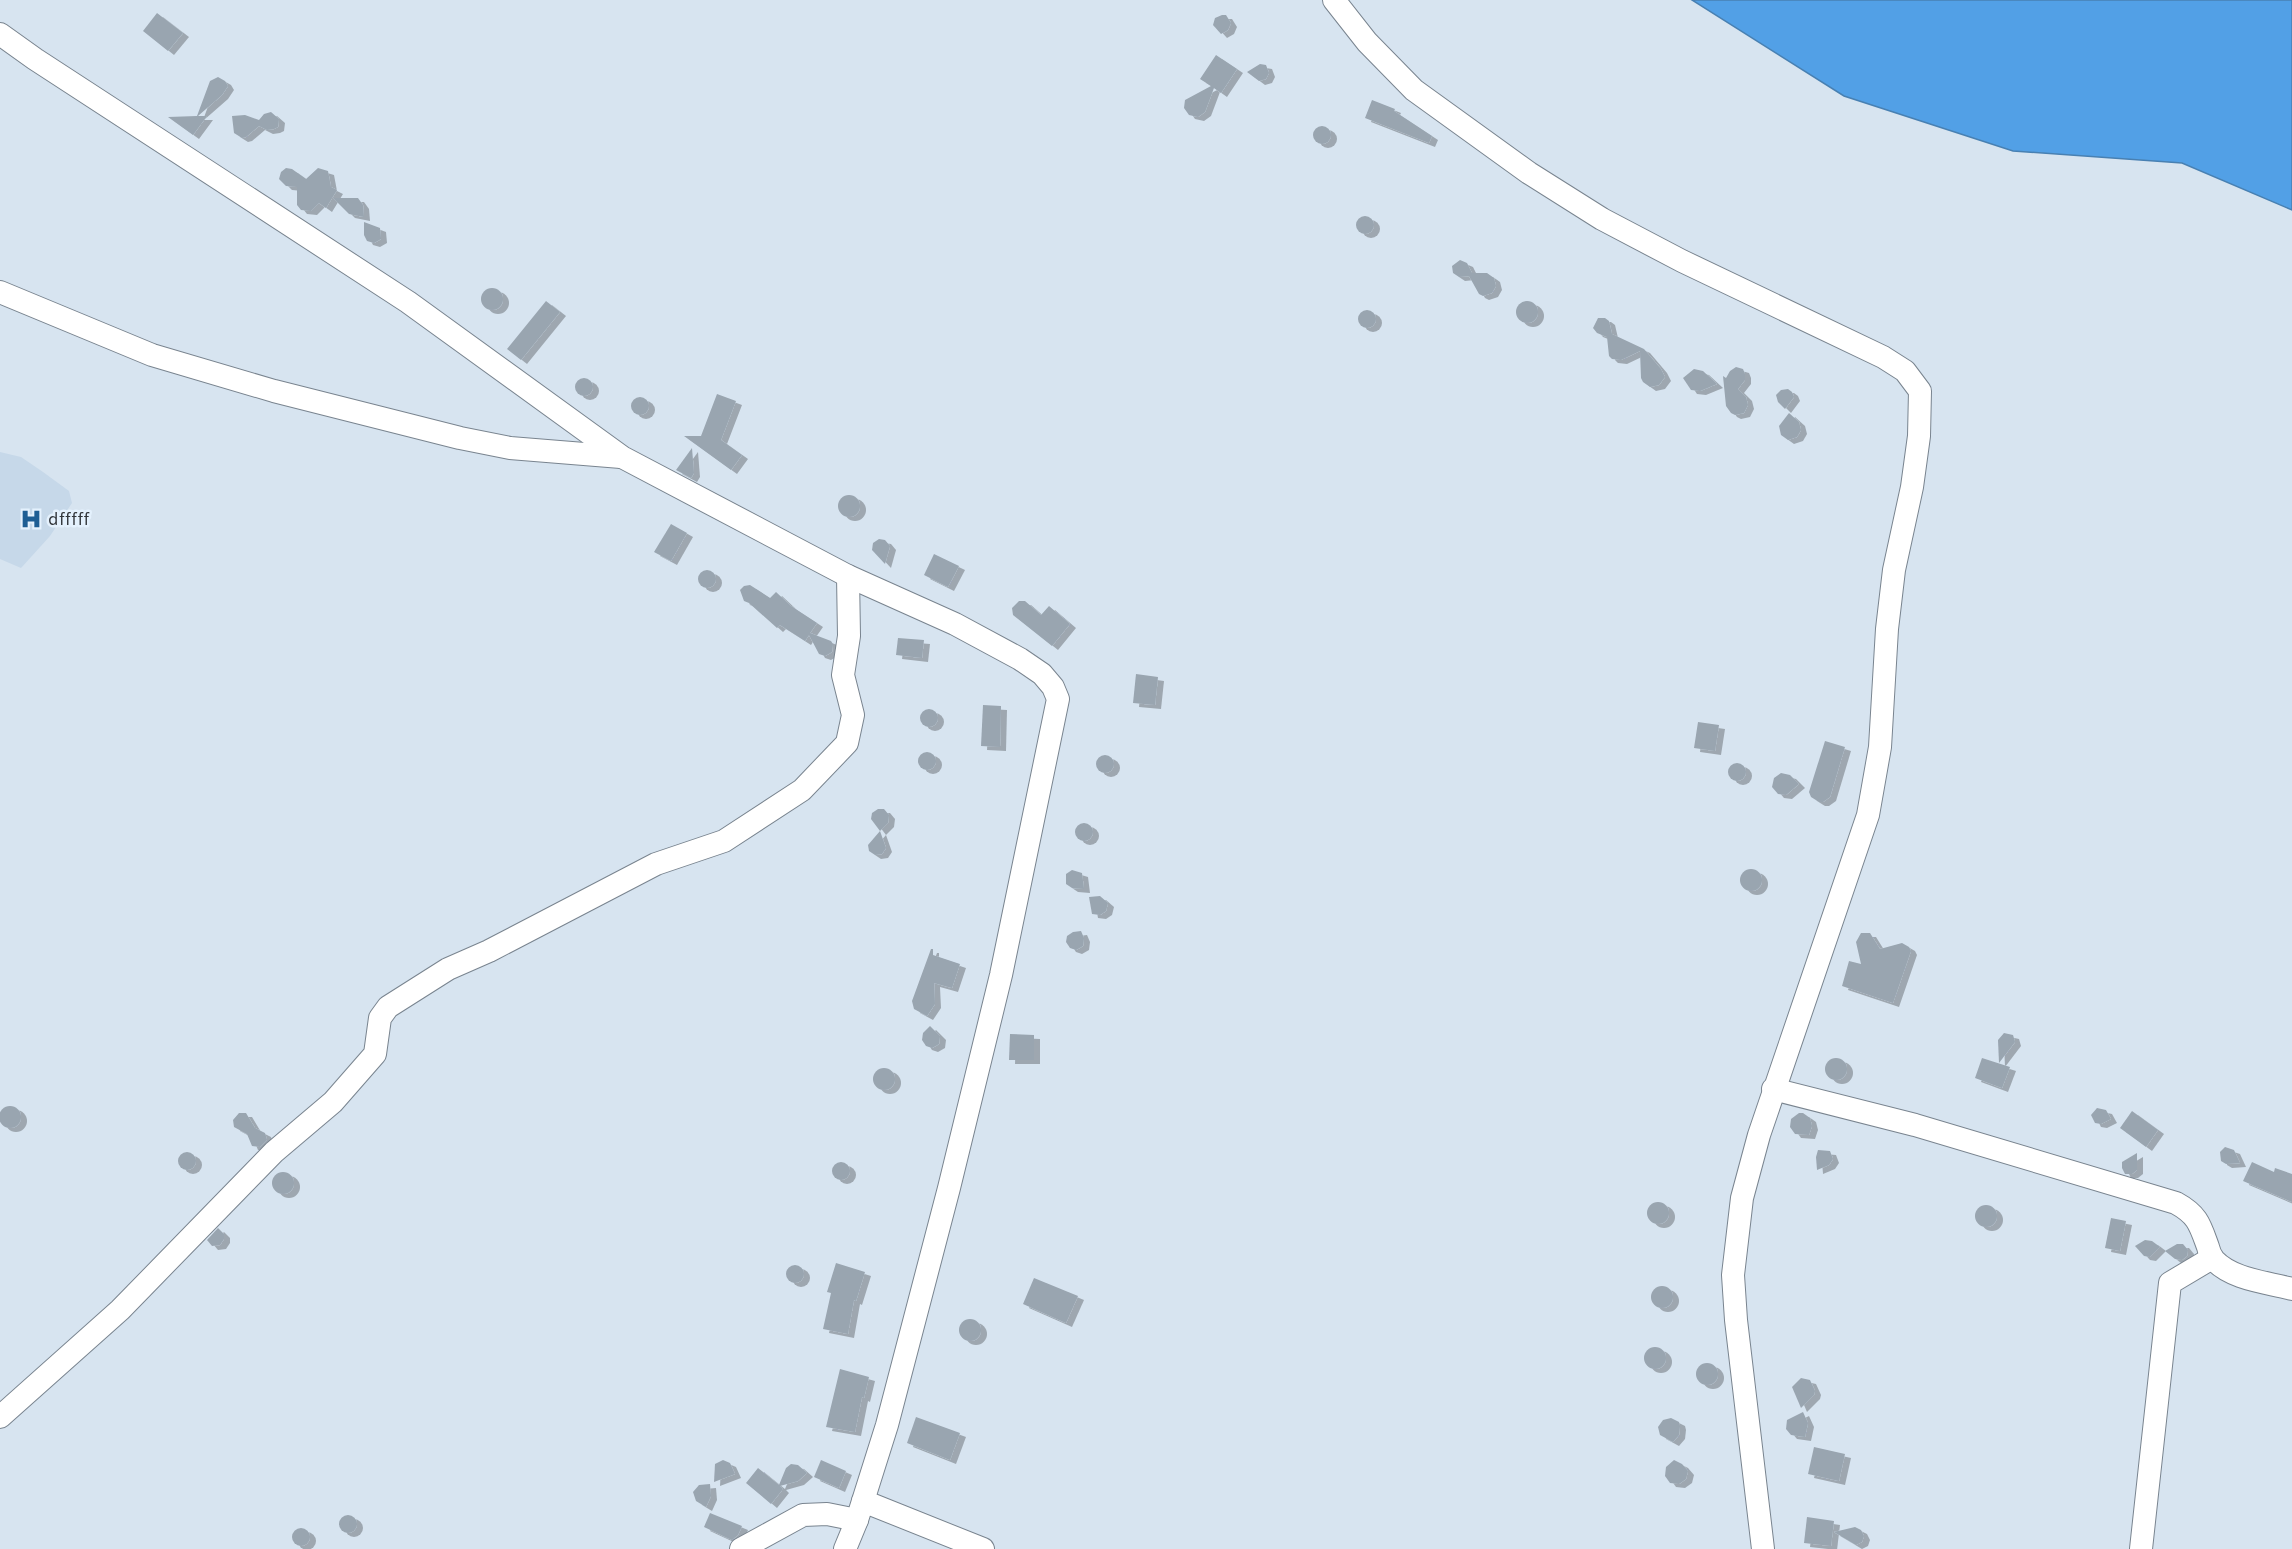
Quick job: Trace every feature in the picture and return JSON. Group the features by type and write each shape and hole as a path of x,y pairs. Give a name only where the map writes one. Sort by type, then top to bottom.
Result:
{"street":[{"path":"1334,0 1367,42 1414,90 1530,173 1602,219 1682,261 1882,357 1905,371 1920,391 1919,436 1912,486 1894,570 1887,629 1880,747 1868,815 1773,1089 1742,1198 1734,1275 1736,1320 1762,1549"},
{"path":"0,34 408,302 622,457 848,576 955,624 1020,659 1042,674 1053,687 1058,699 1001,975 950,1188 887,1425 845,1549"},
{"path":"0,292 152,355 274,391 460,438 510,448 622,457"},
{"path":"0,1417 120,1310 201,1224 274,1152 333,1102 375,1054 380,1018 388,1007 448,969 489,951 656,864 724,841 802,790 847,742 853,716 843,675 849,636 848,576"},
{"path":"1773,1089 1915,1125 2176,1203 2191,1211 2198,1221 2212,1258 2224,1269 2241,1276 2292,1289"},
{"path":"2141,1549 2170,1283 2212,1258"},
{"path":"741,1549 802,1515 860,1510 983,1549"}],"shaded area":[{"name":"dfffff","path":"0,452 21,457 43,472 69,491 72,503 50,536 21,568 0,559"}],"water":[{"path":"1692,0 2292,0 2292,210 2182,163 2013,151 1844,96"}],"building":[{"path":"157,13 183,33 168,51 143,31"},
{"path":"1226,15 1231,23 1228,30 1221,34 1213,25 1215,18"},
{"path":"1216,55 1237,69 1221,93 1214,88 1205,112 1198,117 1189,115 1184,108 1185,100 1211,86 1200,79"},
{"path":"1260,64 1266,65 1269,73 1266,79 1259,81 1247,72"},
{"path":"218,77 228,86 222,95 198,116 207,116 193,135 168,117 197,116 210,81"},
{"path":"1372,100 1395,109 1394,111 1432,136 1429,143 1365,118"},
{"path":"271,112 279,119 278,127 267,130 259,126 242,138 234,133 232,116 245,115 259,120 264,114"},
{"path":"1322,126 1328,129 1331,135 1328,141 1322,144 1316,141 1313,135 1316,129"},
{"path":"286,168 292,169 306,179 318,168 328,171 331,187 337,190 326,208 319,203 311,211 301,210 297,205 297,187 286,186 279,179 281,172"},
{"path":"333,198 358,198 363,205 364,217 349,214"},
{"path":"1365,216 1371,219 1374,225 1371,231 1365,234 1359,231 1356,225 1359,219"},
{"path":"364,222 380,228 381,239 374,243 367,241 364,235"},
{"path":"1460,260 1467,263 1472,273 1487,273 1494,278 1496,286 1492,293 1483,296 1479,294 1469,276 1459,277 1453,273 1452,266"},
{"path":"492,288 500,291 503,299 500,307 492,310 484,307 481,299 484,291"},
{"path":"546,301 560,312 521,360 507,349"},
{"path":"1527,301 1535,304 1538,312 1535,320 1527,323 1519,320 1516,312 1519,304"},
{"path":"1367,310 1373,313 1376,319 1373,325 1367,328 1361,325 1358,319 1361,313"},
{"path":"1598,318 1605,318 1609,321 1612,334 1644,349 1665,377 1659,385 1650,387 1643,382 1640,351 1621,360 1612,359 1609,356 1607,337 1597,333 1593,328"},
{"path":"1736,367 1743,369 1745,374 1745,380 1738,389 1746,397 1748,405 1744,413 1735,415 1726,406 1723,376 1726,378"},
{"path":"1694,369 1703,371 1717,384 1700,391 1691,390 1683,378"},
{"path":"584,378 592,383 593,387 588,395 584,396 576,391 575,387 580,379"},
{"path":"1788,389 1794,397 1785,409 1778,402 1776,395 1781,390"},
{"path":"717,394 736,401 721,440 742,455 731,470 684,436 701,436"},
{"path":"640,397 646,400 649,406 646,412 640,415 634,412 631,406 634,400"},
{"path":"1789,413 1799,422 1801,430 1797,437 1788,440 1781,435 1779,426"},
{"path":"692,448 694,473 691,478 676,470"},
{"path":"849,495 857,498 860,506 857,514 849,517 841,514 838,506 841,498"},
{"path":"671,524 687,533 671,561 654,552"},
{"path":"879,539 885,540 890,546 885,564 872,550 873,543"},
{"path":"934,554 959,566 948,587 924,575"},
{"path":"707,570 713,573 716,579 713,585 707,588 701,585 698,579 701,573"},
{"path":"750,585 770,598 776,592 791,606 817,623 810,633 831,641 832,652 825,656 819,654 809,635 805,641 780,625 777,628 744,601 740,590"},
{"path":"1019,601 1025,601 1041,615 1049,606 1070,624 1052,646 1013,615 1012,608"},
{"path":"898,638 924,640 922,658 896,655"},
{"path":"1136,674 1158,677 1155,705 1133,703"},
{"path":"983,705 1001,706 1000,747 981,746"},
{"path":"929,709 935,712 938,718 935,724 929,727 923,724 920,718 923,712"},
{"path":"1698,722 1719,725 1715,751 1694,748"},
{"path":"1825,741 1845,747 1830,797 1819,802 1811,797 1809,792"},
{"path":"927,752 933,755 936,761 933,767 927,770 921,767 918,761 921,755"},
{"path":"1105,755 1111,758 1114,764 1111,770 1105,773 1099,770 1096,764 1099,758"},
{"path":"1737,763 1743,766 1746,772 1743,778 1737,781 1731,778 1728,772 1731,766"},
{"path":"1781,773 1790,775 1799,784 1786,795 1778,794 1772,787 1774,778"},
{"path":"878,809 884,809 889,815 888,823 880,831 871,819 872,813"},
{"path":"1084,823 1092,828 1093,832 1088,840 1084,841 1076,836 1075,832 1080,824"},
{"path":"880,831 886,848 882,854 875,855 869,851 868,845"},
{"path":"1751,869 1759,872 1762,880 1759,888 1751,891 1743,888 1740,880 1743,872"},
{"path":"1072,870 1082,873 1084,889 1072,888 1066,884 1066,874"},
{"path":"1100,896 1108,903 1106,911 1100,915 1092,914 1089,897"},
{"path":"1081,931 1084,938 1083,946 1076,950 1070,948 1066,942 1067,936"},
{"path":"1861,933 1870,933 1880,949 1902,943 1911,951 1893,1003 1842,986 1849,961 1861,964 1856,942"},
{"path":"931,949 933,949 933,955 960,964 952,988 934,983 935,1004 927,1016 914,1009 912,1001"},
{"path":"930,1026 940,1036 939,1044 932,1048 926,1046 922,1040 923,1033"},
{"path":"2004,1033 2013,1035 2015,1042 1999,1063 1998,1040"},
{"path":"1010,1034 1034,1035 1034,1060 1009,1060"},
{"path":"1836,1058 1844,1061 1847,1069 1844,1077 1836,1080 1828,1077 1825,1069 1828,1061"},
{"path":"1982,1058 2010,1067 2002,1088 1975,1078"},
{"path":"884,1068 892,1071 895,1079 892,1087 884,1090 876,1087 873,1079 876,1071"},
{"path":"10,1106 18,1109 21,1117 18,1125 10,1128 2,1125 -1,1117 2,1109"},
{"path":"2097,1108 2106,1110 2111,1119 2101,1124 2095,1123 2091,1115"},
{"path":"2132,1111 2158,1130 2146,1147 2120,1128"},
{"path":"239,1113 246,1113 255,1128 265,1133 267,1140 260,1147 252,1146 247,1134 234,1127 233,1120"},
{"path":"1799,1113 1810,1118 1812,1126 1809,1135 1795,1134 1790,1127 1791,1119"},
{"path":"2225,1147 2234,1150 2240,1163 2226,1164 2221,1161 2220,1152"},
{"path":"1818,1150 1830,1151 1833,1159 1829,1165 1817,1170 1816,1157"},
{"path":"187,1152 193,1155 196,1161 193,1167 187,1170 181,1167 178,1161 181,1155"},
{"path":"2137,1153 2137,1170 2132,1174 2125,1174 2122,1162"},
{"path":"841,1162 847,1165 850,1171 847,1177 841,1180 835,1177 832,1171 835,1165"},
{"path":"2252,1162 2274,1172 2275,1168 2292,1174 2292,1202 2243,1181"},
{"path":"283,1172 291,1175 294,1183 291,1191 283,1194 275,1191 272,1183 275,1175"},
{"path":"1658,1202 1666,1205 1669,1213 1666,1221 1658,1224 1650,1221 1647,1213 1650,1205"},
{"path":"1986,1205 1994,1208 1997,1216 1994,1224 1986,1227 1978,1224 1975,1216 1978,1208"},
{"path":"2111,1218 2126,1221 2120,1251 2105,1248"},
{"path":"218,1228 224,1234 224,1239 220,1245 212,1246 207,1240"},
{"path":"2145,1240 2152,1241 2160,1247 2150,1257 2144,1256 2135,1246"},
{"path":"2177,1244 2183,1244 2188,1250 2187,1256 2182,1260 2175,1259 2165,1251"},
{"path":"836,1263 865,1272 856,1301 854,1300 848,1334 823,1329 831,1293 827,1292"},
{"path":"795,1265 803,1270 804,1274 799,1282 795,1283 787,1278 786,1274 791,1266"},
{"path":"1034,1278 1078,1296 1066,1323 1023,1304"},
{"path":"1662,1286 1670,1289 1673,1297 1670,1305 1662,1308 1654,1305 1651,1297 1654,1289"},
{"path":"970,1319 978,1322 981,1330 978,1338 970,1341 962,1338 959,1330 962,1322"},
{"path":"1655,1347 1663,1350 1666,1358 1663,1366 1655,1369 1647,1366 1644,1358 1647,1350"},
{"path":"1707,1363 1715,1366 1718,1374 1715,1382 1707,1385 1699,1382 1696,1374 1699,1366"},
{"path":"840,1369 869,1377 864,1398 862,1397 855,1432 826,1427"},
{"path":"1801,1378 1810,1380 1815,1391 1801,1408 1792,1387"},
{"path":"1803,1412 1808,1423 1805,1437 1791,1435 1786,1429 1787,1420"},
{"path":"916,1417 960,1433 950,1460 907,1443"},
{"path":"1671,1418 1679,1422 1680,1426 1679,1435 1673,1442 1660,1435 1658,1427 1663,1420"},
{"path":"1814,1447 1845,1454 1839,1481 1808,1474"},
{"path":"723,1460 730,1463 735,1474 714,1482 715,1464"},
{"path":"821,1460 846,1471 839,1488 814,1477"},
{"path":"1674,1460 1688,1471 1686,1479 1679,1484 1670,1483 1665,1476 1666,1467"},
{"path":"791,1464 798,1465 807,1473 798,1481 780,1486 783,1489 771,1504 746,1483 758,1468 779,1485 786,1468"},
{"path":"710,1484 711,1496 706,1507 696,1501 693,1492 699,1485"},
{"path":"710,1513 742,1526 738,1535 732,1540 704,1527"},
{"path":"348,1515 354,1518 357,1524 354,1530 348,1533 342,1530 339,1524 342,1518"},
{"path":"1807,1517 1834,1521 1831,1546 1804,1543"},
{"path":"1855,1527 1861,1530 1864,1536 1862,1542 1856,1545 1834,1532"},
{"path":"301,1528 309,1533 310,1537 305,1545 301,1546 293,1541 292,1537 297,1529"}],"place":[{"name":"dfffff","path":"31,519"}]}
